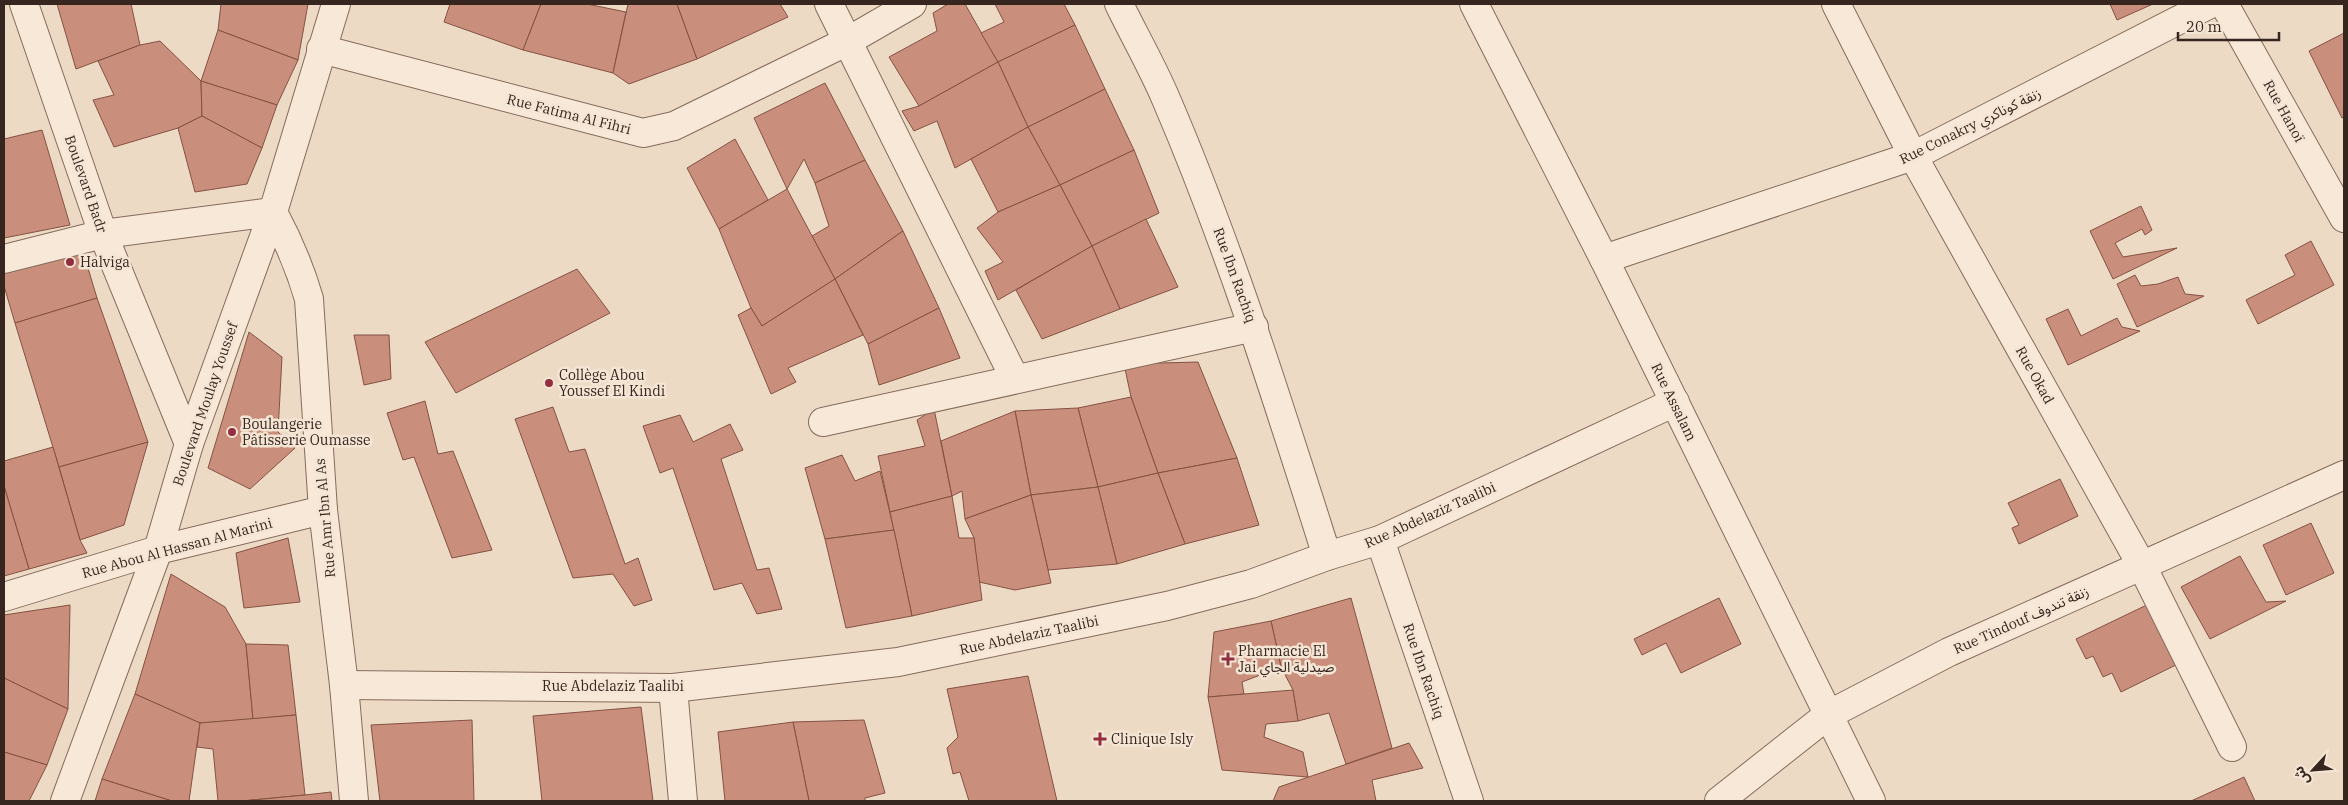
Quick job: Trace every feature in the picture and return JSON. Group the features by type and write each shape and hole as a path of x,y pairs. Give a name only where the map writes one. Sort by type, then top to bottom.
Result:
{"street":[{"name":"Boulevard Badr","path":"24,4 103,234 189,444"},
{"name":"Boulevard Moulay Youssef","path":"65,801 158,550 189,444 273,212 336,4"},
{"path":"829,4 1015,379"},
{"name":"Rue Fatima Al Fihri","path":"321,49 643,133 674,126 848,42 912,4"},
{"name":"Rue Ibn Rachiq","path":"1119,4 1165,97 1213,212 1254,327 1327,556"},
{"name":"Rue Assalam","path":"1474,4 1604,259 1871,801"},
{"name":"Rue Okad","path":"1836,4 1913,156 2142,566 2232,746"},
{"name":"Rue Conakry زنقة كوناكري","path":"1604,259 1913,156 2210,4"},
{"name":"Rue Hanoï","path":"2224,4 2344,218"},
{"path":"4,259 103,234 273,212"},
{"name":"Rue Amr Ibn Al As","path":"273,212 299,267 309,298 323,510 344,685 354,801"},
{"path":"823,422 1254,327"},
{"name":"Rue Abdelaziz Taalibi","path":"344,685 673,688 898,662 1167,606 1251,584 1327,556 1380,540 1675,402"},
{"name":"Rue Tindouf زنقة تندوف","path":"1719,801 1828,715 1949,652 2344,475"},
{"name":"Rue Abou Al Hassan Al Marini","path":"4,597 158,550 323,510"},
{"name":"Rue Ibn Rachiq","path":"1380,540 1469,801"},
{"path":"673,688 683,801"}],"building":[{"path":"57,4 131,4 140,45 76,69"},
{"path":"221,4 308,4 298,60 218,30"},
{"path":"450,4 541,4 523,50 444,22"},
{"path":"541,4 587,4 626,12 613,73 523,50"},
{"path":"628,4 677,4 697,59 629,84 613,73"},
{"path":"677,4 780,4 788,17 697,59"},
{"path":"948,4 965,4 998,62 919,106 889,57 937,31 933,13"},
{"path":"995,4 1064,4 1075,25 998,62 981,33 1004,22"},
{"path":"2110,4 2153,4 2117,20"},
{"path":"1075,25 1105,89 1028,127 998,62"},
{"path":"218,30 298,60 277,105 201,81"},
{"path":"2344,33 2344,117 2342,118 2309,51"},
{"path":"160,41 201,81 202,116 178,128 114,147 93,100 114,95 98,61 140,45"},
{"path":"998,62 1028,127 955,168 937,121 914,131 902,111 919,106"},
{"path":"201,81 277,105 262,148 202,116"},
{"path":"825,83 865,160 815,183 804,159 787,189 754,118"},
{"path":"1105,89 1134,150 1060,185 1028,127"},
{"path":"202,116 262,148 247,184 195,192 178,128"},
{"path":"1028,127 1060,185 998,212 971,159"},
{"path":"42,130 70,225 4,238 4,139"},
{"path":"735,139 768,200 719,229 687,168"},
{"path":"1134,150 1159,213 1092,246 1060,185"},
{"path":"865,160 903,231 835,279 812,236 829,226 815,183"},
{"path":"1060,185 1092,246 998,300 985,271 1003,262 977,228 998,212"},
{"path":"787,189 835,279 762,326 751,308 719,229"},
{"path":"2141,206 2152,230 2145,235 2142,229 2115,243 2123,257 2177,248 2113,279 2090,231"},
{"path":"1146,219 1178,287 1120,309 1092,246"},
{"path":"903,231 939,308 868,344 835,279"},
{"path":"2311,241 2334,285 2258,324 2246,300 2295,275 2285,255"},
{"path":"81,245 97,298 15,323 4,286 4,269"},
{"path":"1092,246 1120,309 1042,339 1016,290"},
{"path":"577,269 610,313 456,393 425,342"},
{"path":"2135,275 2141,286 2158,284 2178,277 2185,294 2204,296 2137,327 2117,284"},
{"path":"835,279 863,335 788,368 796,382 771,394 738,315 751,308 762,326"},
{"path":"97,298 148,442 59,467 15,323"},
{"path":"939,308 960,358 879,385 868,344"},
{"path":"2068,309 2081,336 2117,318 2122,327 2140,331 2068,365 2046,319"},
{"path":"249,332 282,357 278,432 295,448 250,489 208,468"},
{"path":"354,335 389,335 391,379 364,385"},
{"path":"1198,362 1237,458 1158,473 1131,397 1124,364"},
{"path":"1131,397 1158,473 1098,487 1078,408"},
{"path":"425,401 438,454 453,451 492,550 452,558 414,457 403,460 387,413"},
{"path":"553,407 569,452 585,449 625,564 638,558 652,600 634,606 613,574 573,578 515,419"},
{"path":"1078,408 1098,487 1031,495 1015,411"},
{"path":"934,409 952,496 890,512 878,456 925,446 917,420"},
{"path":"1015,411 1031,495 965,519 962,491 952,496 941,441"},
{"path":"680,415 693,442 730,424 743,450 721,459 757,570 769,568 782,609 757,614 742,583 714,590 673,468 660,473 643,426"},
{"path":"148,442 124,525 80,540 59,467"},
{"path":"53,447 80,540 87,553 29,569 4,486 4,461"},
{"path":"842,455 855,481 880,471 894,530 825,539 805,468"},
{"path":"1237,458 1259,525 1185,544 1158,473"},
{"path":"1158,473 1185,544 1117,564 1098,487"},
{"path":"2060,479 2078,516 2019,544 2012,528 2019,525 2008,503"},
{"path":"4,486 29,569 4,576"},
{"path":"1098,487 1117,564 1048,570 1031,495"},
{"path":"1031,495 1051,583 1015,590 979,582 974,538 965,519"},
{"path":"952,496 959,538 974,538 982,600 912,616 890,512"},
{"path":"2311,523 2334,573 2286,595 2263,545"},
{"path":"894,530 912,616 846,628 825,539"},
{"path":"288,538 300,602 244,608 236,553"},
{"path":"2240,556 2266,602 2286,601 2210,639 2181,587"},
{"path":"171,574 225,607 246,644 253,719 200,723 135,694"},
{"path":"1351,598 1392,748 1346,764 1329,713 1298,721 1293,690 1281,667 1271,621"},
{"path":"1719,598 1741,644 1681,673 1666,643 1642,655 1634,639"},
{"path":"2155,601 2184,661 2121,692 2112,673 2103,677 2093,656 2086,659 2076,639"},
{"path":"70,605 68,709 4,678 4,615"},
{"path":"1271,621 1281,667 1242,682 1244,694 1208,697 1214,632"},
{"path":"246,644 288,645 296,715 253,719"},
{"path":"1028,676 1057,801 969,801 960,772 953,774 947,748 958,737 947,689"},
{"path":"4,678 68,709 47,765 4,752"},
{"path":"1293,690 1298,721 1266,724 1264,737 1303,752 1308,777 1222,770 1208,697"},
{"path":"135,694 200,723 189,801 172,801 102,779"},
{"path":"641,707 653,801 542,801 533,716"},
{"path":"296,715 305,795 242,801 218,801 213,749 197,747 200,723"},
{"path":"472,720 474,801 380,801 371,725"},
{"path":"864,720 885,793 865,798 865,801 809,801 793,722"},
{"path":"793,722 809,801 725,801 718,732"},
{"path":"1409,743 1423,768 1372,780 1376,801 1273,801 1279,787"},
{"path":"4,752 47,765 29,801 4,801"},
{"path":"2244,777 2255,801 2191,801"},
{"path":"102,779 172,801 95,801"},
{"path":"331,792 332,801 242,801 305,795"}],"place":[{"name":"Halviga","path":"70,262"},
{"name":"Collège Abou Youssef El Kindi","path":"549,383"},
{"name":"Boulangerie Pâtisserie Oumasse","path":"232,432"},
{"name":"Pharmacie El Jai صيدلية الجاي","path":"1228,659"},
{"name":"Clinique Isly","path":"1100,739"}]}
